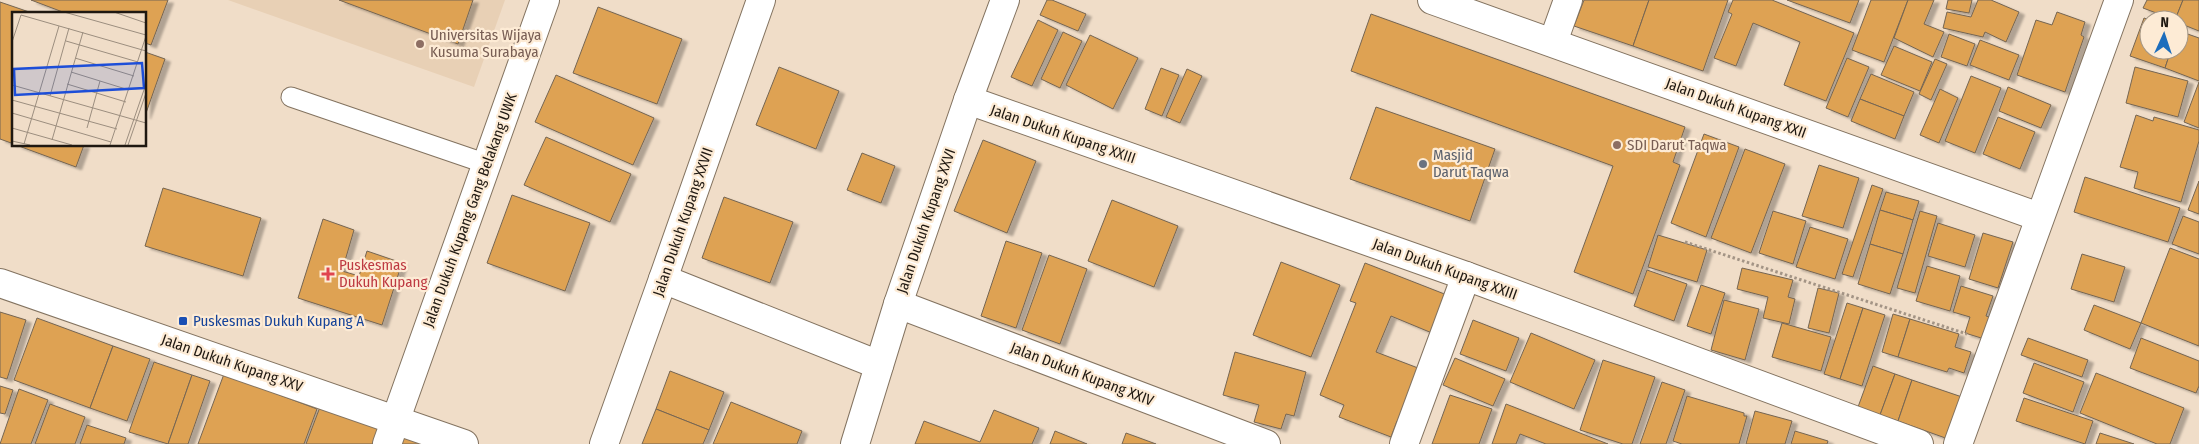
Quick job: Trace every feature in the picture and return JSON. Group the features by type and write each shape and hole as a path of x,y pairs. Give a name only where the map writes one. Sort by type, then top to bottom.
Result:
{"street":[{"name":"Jalan Dukuh Kupang Gang Belakang UWK","path":"391,432 545,0"},
{"name":"Jalan Dukuh Kupang XXVII","path":"604,444 664,279 760,0"},
{"name":"Jalan Dukuh Kupang XXII","path":"1432,0 2039,218"},
{"path":"1553,42 1568,0"},
{"path":"1958,444 2119,0"},
{"name":"Jalan Dukuh Kupang XXVI","path":"855,444 898,304 1003,1"},
{"name":"Jalan Dukuh Kupang XXIII","path":"968,100 1466,276 1919,444"},
{"path":"1404,444 1466,276"},
{"path":"664,279 879,365"},
{"name":"Jalan Dukuh Kupang XXV","path":"0,283 391,432 464,444"},
{"name":"Jalan Dukuh Kupang XXIV","path":"898,304 1266,444"}],"lane":[{"path":"291,97 487,164"}],"path":[{"path":"1685,242 1994,343"}],"shaded area":[{"name":"Universitas Wijaya Kusuma Surabaya","path":"228,0 505,0 474,87"}],"building":[{"path":"31,0 168,0 151,45 146,43 146,12 63,12"},
{"path":"339,0 473,0 458,44"},
{"path":"1047,0 1052,0 1086,14 1078,31 1040,15"},
{"path":"1584,0 1649,0 1633,46 1574,26"},
{"path":"1649,0 1728,0 1703,71 1633,46"},
{"path":"1733,0 1772,0 1854,33 1826,101 1784,85 1800,42 1753,23 1736,66 1714,58 1732,14 1728,12"},
{"path":"1787,0 1859,0 1850,23"},
{"path":"1871,0 1908,0 1884,62 1852,50"},
{"path":"1908,0 1934,0 1924,24 1944,32 1933,57 1894,38"},
{"path":"1948,0 1972,0 1969,13 1946,9"},
{"path":"1978,0 1991,0 2019,12 2006,42 1985,32 1983,37 1943,28 1947,12 1971,17"},
{"path":"2147,0 2183,0 2179,10 2148,10 2143,8"},
{"path":"2183,0 2199,0 2199,31 2189,27 2189,10 2179,10"},
{"path":"0,2 29,12 12,12 12,143 0,139"},
{"path":"598,7 682,39 657,104 573,73"},
{"path":"2057,12 2085,22 2081,35 2084,37 2065,92 2017,75 2036,20 2052,25"},
{"name":"SDI Darut Taqwa","path":"1371,14 1685,127 1673,162 1680,165 1633,294 1574,272 1613,166 1351,71"},
{"path":"1038,20 1058,30 1032,86 1011,77"},
{"path":"1063,32 1082,41 1060,88 1041,79"},
{"path":"2139,32 2139,59 2130,56"},
{"path":"1949,34 1975,44 1967,66 1941,57"},
{"path":"2189,34 2199,38 2199,81 2165,68 2168,60 2189,60"},
{"path":"1090,35 1138,58 1113,109 1066,85"},
{"path":"1980,40 2019,55 2009,80 1970,65"},
{"path":"1894,46 1932,62 1920,91 1881,75"},
{"path":"146,52 165,59 146,113"},
{"path":"1847,58 1869,67 1848,117 1826,108"},
{"path":"1935,59 1947,64 1931,100 1919,94"},
{"path":"2142,60 2168,60 2165,68"},
{"path":"779,67 839,91 816,149 756,125"},
{"path":"2135,67 2188,81 2178,117 2126,103"},
{"path":"1161,68 1179,75 1162,116 1145,109"},
{"path":"1187,69 1202,76 1180,123 1166,117"},
{"path":"1871,74 1914,92 1904,116 1860,99"},
{"path":"556,75 654,118 633,165 535,122"},
{"path":"1971,76 2001,88 1975,153 1945,141"},
{"path":"2199,82 2199,128 2184,122"},
{"path":"2008,87 2051,105 2041,128 1999,111"},
{"path":"1940,89 1958,98 1939,143 1920,135"},
{"path":"1860,99 1904,116 1895,139 1851,121"},
{"name":"Masjid Darut Taqwa","path":"1376,107 1495,149 1470,221 1350,179"},
{"path":"2136,115 2153,121 2154,117 2199,130 2199,141 2181,202 2134,188 2138,172 2120,167"},
{"path":"1998,117 2035,132 2020,169 1983,154"},
{"path":"1704,134 1739,147 1706,237 1671,223"},
{"path":"546,137 631,174 610,222 524,185"},
{"path":"983,140 1036,161 1007,233 954,211"},
{"path":"19,146 84,146 76,167"},
{"path":"1745,149 1785,164 1751,253 1711,238"},
{"path":"862,153 895,166 881,203 847,190"},
{"path":"1819,165 1859,178 1843,228 1802,216"},
{"path":"2085,177 2180,208 2168,242 2074,212"},
{"path":"2199,181 2199,214 2188,210"},
{"path":"1872,185 1883,189 1853,277 1842,274"},
{"path":"163,188 261,218 243,276 145,246"},
{"path":"1886,192 1919,201 1913,220 1880,210"},
{"path":"512,195 590,223 565,291 487,263"},
{"path":"724,197 793,222 770,283 702,258"},
{"path":"1112,200 1178,226 1154,287 1088,261"},
{"path":"1880,210 1913,220 1903,254 1870,244"},
{"path":"1773,211 1806,221 1793,264 1759,253"},
{"path":"1920,211 1937,216 1915,293 1897,288"},
{"path":"2183,216 2199,222 2199,254 2172,244"},
{"name":"Puskesmas Dukuh Kupang","path":"323,219 354,230 342,271 359,276 367,251 402,263 382,325 298,298"},
{"path":"1938,223 1975,235 1965,267 1928,256"},
{"path":"1810,227 1848,239 1835,279 1796,267"},
{"path":"1983,233 2013,242 1998,288 1969,279"},
{"path":"1658,235 1707,250 1697,282 1648,267"},
{"path":"1006,241 1042,253 1016,328 981,316"},
{"path":"1870,244 1903,254 1890,294 1858,284"},
{"path":"2170,248 2199,259 2199,346 2141,323"},
{"path":"2082,254 2125,267 2114,302 2071,289"},
{"path":"1049,255 1087,269 1060,344 1022,330"},
{"path":"1281,262 1340,285 1311,357 1253,335"},
{"path":"1365,263 1447,295 1432,333 1391,316 1376,352 1418,368 1409,425 1397,421 1391,437 1339,417 1344,405 1320,395 1356,303 1350,301"},
{"path":"1927,266 1960,276 1950,311 1916,301"},
{"path":"1742,268 1793,280 1788,297 1795,299 1789,324 1763,318 1768,297 1737,289"},
{"path":"1647,270 1687,284 1674,321 1634,306"},
{"path":"1701,285 1725,293 1711,334 1687,326"},
{"path":"1961,286 1993,296 1986,316 1997,319 1991,341 1965,333 1970,317 1953,312"},
{"path":"1818,288 1839,293 1829,333 1808,328"},
{"path":"1724,300 1759,309 1745,360 1711,350"},
{"path":"1847,303 1863,308 1840,379 1824,374"},
{"path":"2094,305 2141,323 2130,349 2084,330"},
{"path":"1863,308 1885,315 1862,386 1840,379"},
{"path":"0,312 26,320 7,379 0,377"},
{"path":"1893,314 1910,319 1898,357 1882,352"},
{"path":"37,318 113,346 90,408 14,380"},
{"path":"1910,319 1959,334 1955,347 1971,352 1964,373 1949,368 1947,372 1898,357"},
{"path":"1473,320 1519,338 1506,371 1460,354"},
{"path":"1782,323 1831,337 1821,371 1772,357"},
{"path":"1531,333 1595,360 1574,409 1510,382"},
{"path":"2028,338 2088,360 2082,377 2021,355"},
{"path":"2141,338 2199,361 2199,386 2196,393 2130,368"},
{"path":"113,346 150,359 127,421 90,408"},
{"path":"1235,352 1306,372 1294,416 1286,414 1281,429 1254,422 1259,405 1223,395"},
{"path":"1455,358 1505,379 1493,406 1443,385"},
{"path":"1603,360 1655,377 1632,444 1623,444 1580,430"},
{"path":"154,362 192,375 168,444 129,432"},
{"path":"2034,363 2084,382 2073,412 2023,393"},
{"path":"1873,366 1895,374 1880,415 1858,407"},
{"path":"670,371 724,392 709,430 656,409"},
{"path":"2096,373 2184,408 2170,444 2157,444 2080,413"},
{"path":"224,374 317,409 304,444 198,444"},
{"path":"1895,374 1912,380 1898,421 1880,415"},
{"path":"192,375 210,381 188,444 168,444"},
{"path":"1912,380 1965,398 1951,440 1898,421"},
{"path":"1662,382 1685,390 1666,444 1640,444"},
{"path":"0,386 13,390 5,414 0,413"},
{"path":"19,389 48,400 31,444 0,444"},
{"path":"1450,395 1492,409 1479,444 1432,444"},
{"path":"1687,396 1744,413 1744,416 1747,416 1739,444 1682,444 1673,441"},
{"path":"2024,398 2093,421 2085,444 2016,421"},
{"path":"731,402 802,431 797,444 713,444"},
{"path":"50,404 85,417 75,444 35,444"},
{"path":"1506,404 1608,444 1546,444 1520,434 1516,444 1492,444"},
{"path":"320,407 381,429 376,444 306,444"},
{"path":"656,409 709,430 703,444 642,444"},
{"path":"994,410 1039,428 1032,444 915,444 924,421 980,442"},
{"path":"1755,411 1792,421 1785,444 1746,444"},
{"path":"87,425 126,438 124,444 80,444"},
{"path":"1055,431 1087,444 1050,444"},
{"path":"1795,431 1828,441 1827,444 1791,444"},
{"path":"1126,433 1156,444 1122,444"},
{"path":"2100,433 2134,444 2096,444"},
{"path":"402,436 424,444 399,444"}],"place":[{"name":"Universitas Wijaya Kusuma Surabaya","path":"420,44"},
{"name":"SDI Darut Taqwa","path":"1617,145"},
{"name":"Masjid Darut Taqwa","path":"1423,164"},
{"name":"Puskesmas Dukuh Kupang","path":"328,274"},
{"name":"Puskesmas Dukuh Kupang A","path":"183,321"}]}
